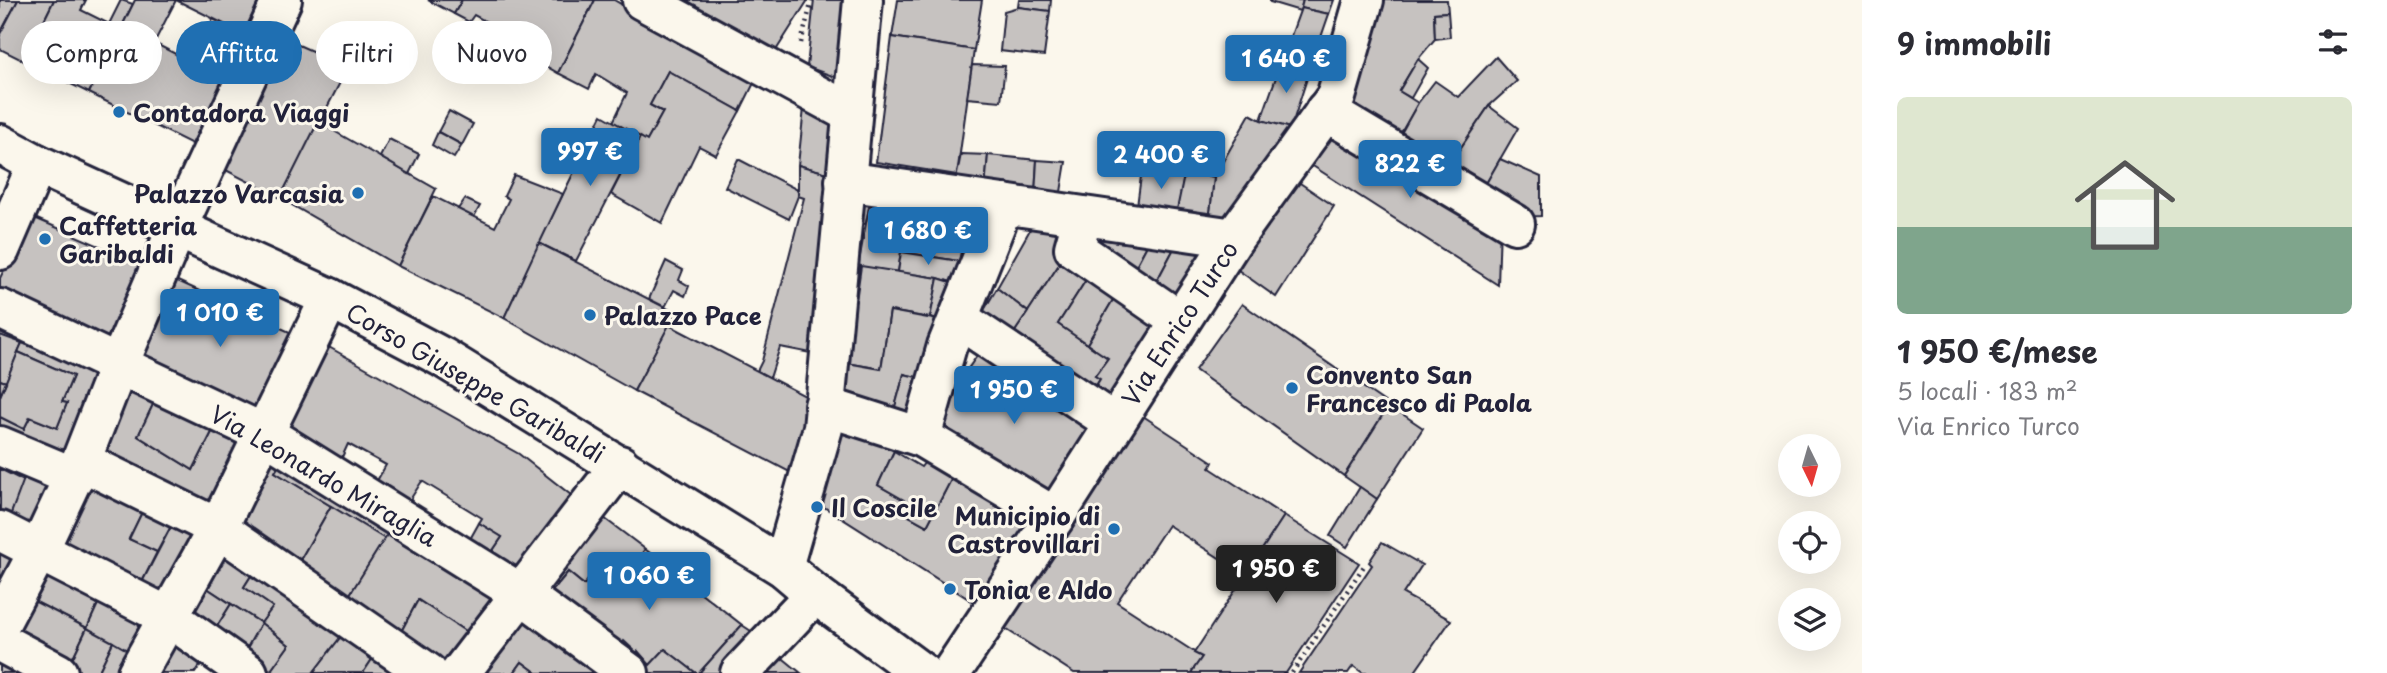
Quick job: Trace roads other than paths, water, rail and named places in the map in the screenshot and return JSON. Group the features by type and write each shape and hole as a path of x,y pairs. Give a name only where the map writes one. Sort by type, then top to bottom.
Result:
{"street":[{"path":"0,624 78,469 118,364 177,228 282,0"},
{"path":"642,0 852,114"},
{"path":"783,567 823,428 863,0"},
{"name":"Via Enrico Turco","path":"951,673 1055,517 1234,238 1336,97 1364,0"},
{"path":"1325,111 1515,224"},
{"name":"Corso Giuseppe Garibaldi","path":"0,144 37,164 331,298 442,357 783,567 922,673"},
{"path":"0,250 37,164"},
{"path":"845,181 1234,238"},
{"path":"921,437 947,346 1004,204"},
{"path":"1083,216 1074,248 1180,321"},
{"path":"137,673 218,528 331,298"},
{"name":"Via Leonardo Miraglia","path":"0,309 263,433 520,593 629,673"},
{"path":"959,319 1114,424"},
{"path":"824,406 921,437 1055,517"},
{"path":"0,446 78,469 218,528 428,673"},
{"path":"460,673 620,465"},
{"path":"0,531 169,617 248,673"},
{"path":"740,673 815,594"},
{"path":"0,642 58,673"}],"place":[{"name":"Contadora Viaggi","path":"119,112"},
{"name":"Palazzo Varcasia","path":"358,193"},
{"name":"Caffetteria Garibaldi","path":"45,239"},
{"name":"Palazzo Pace","path":"590,315"},
{"name":"Convento San Francesco di Paola","path":"1292,388"},
{"name":"Il Coscile","path":"817,507"},
{"name":"Municipio di Castrovillari","path":"1114,529"},
{"name":"Tonia e Aldo","path":"950,589"}]}
